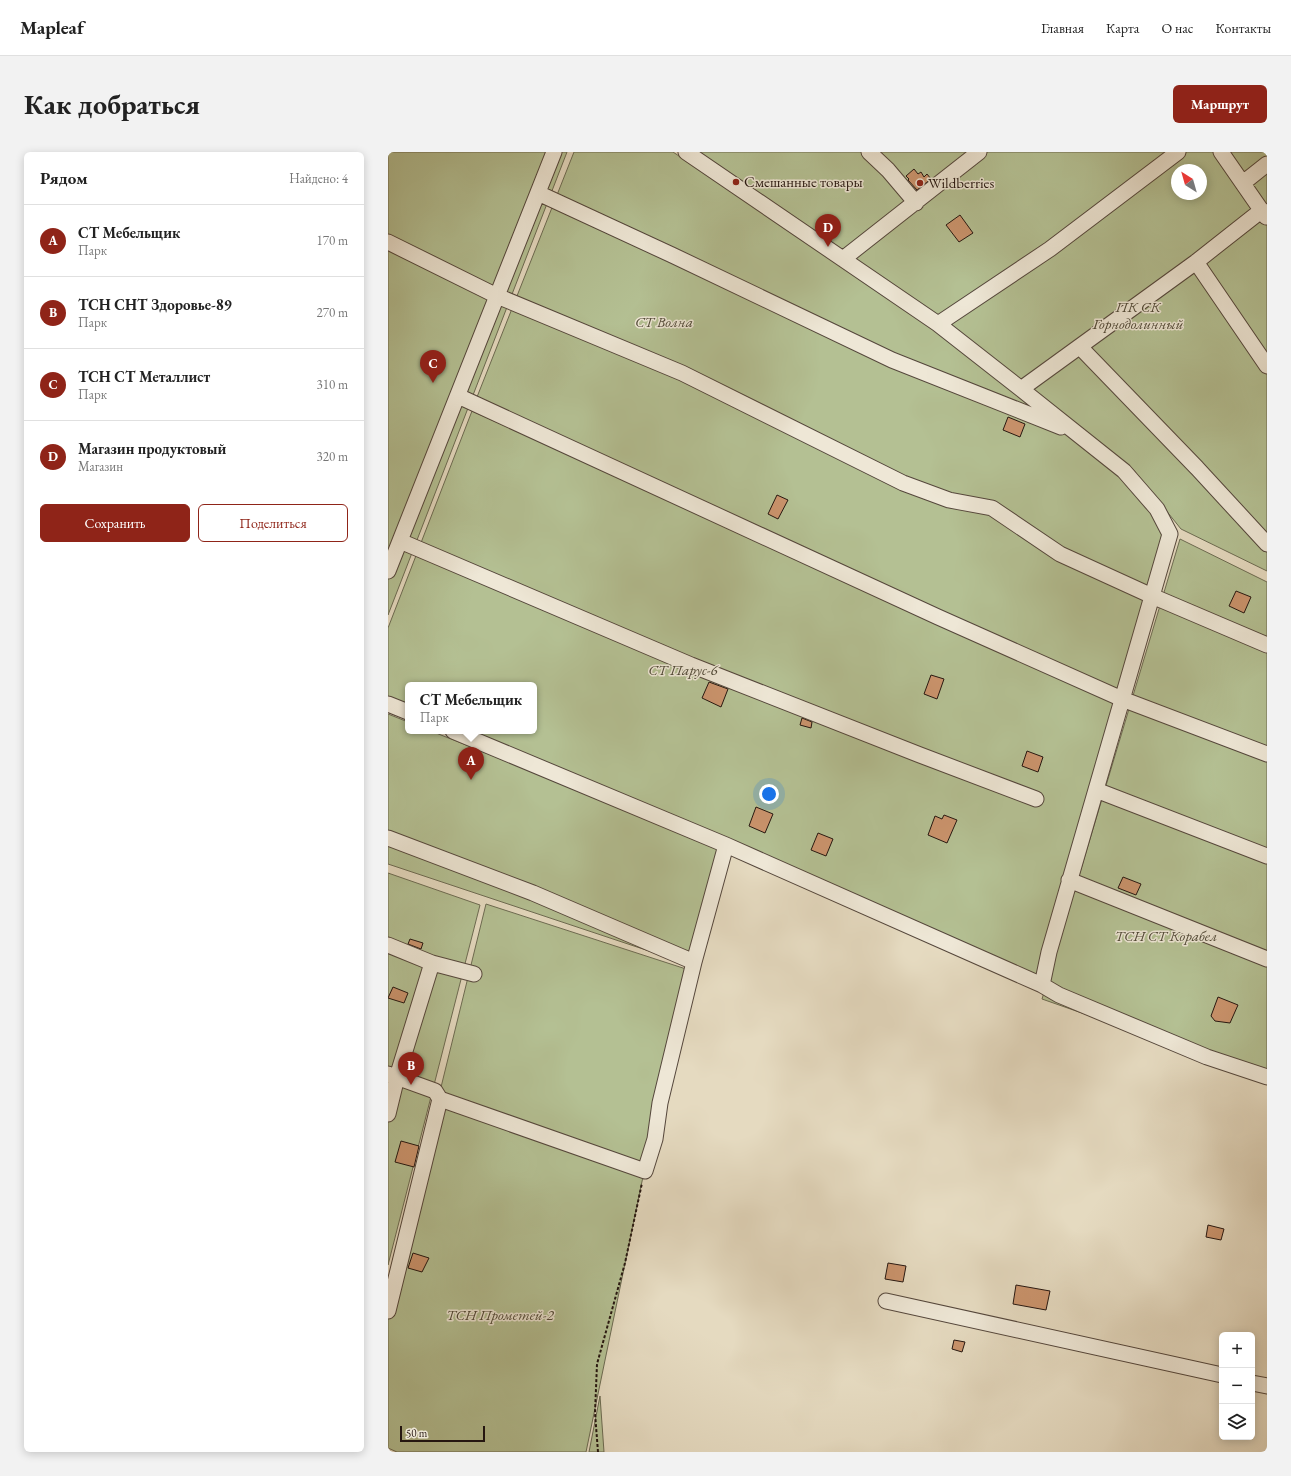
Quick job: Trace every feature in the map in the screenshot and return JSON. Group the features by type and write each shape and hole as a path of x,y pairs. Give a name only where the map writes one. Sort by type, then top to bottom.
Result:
{"street":[{"path":"388,571 554,152"},
{"path":"686,152 938,324 1021,389 1124,471 1157,509 1170,534 1048,952 1042,985"},
{"path":"869,152 888,170 916,203"},
{"path":"842,259 916,203 979,152"},
{"path":"938,324 1050,249 1178,152"},
{"path":"1021,389 1264,214 1221,152"},
{"path":"1243,183 1267,164"},
{"path":"538,193 892,360 1075,432"},
{"path":"389,246 497,296 682,374 903,483 949,500 992,508 1060,554 1152,596 1267,645"},
{"path":"1196,262 1267,366"},
{"path":"1080,347 1197,468 1267,544"},
{"path":"458,396 938,617 1122,699 1267,754"},
{"path":"400,541 699,668 1036,799"},
{"path":"388,704 405,711"},
{"path":"460,734 726,845 1042,985 1059,995 1200,1054 1267,1077"},
{"path":"1096,790 1267,856"},
{"path":"388,838 533,893 694,962"},
{"path":"393,1075 435,1091 440,1099 645,1171 655,1139 660,1103 694,962 726,845"},
{"path":"1069,880 1267,959"},
{"path":"388,945 432,963 474,974"},
{"path":"388,1114 393,1075 432,963"},
{"path":"388,1311 440,1099"},
{"path":"886,1301 1219,1374"},
{"path":"1255,1383 1267,1386"}],"path":[{"path":"598,1452 595,1412 597,1364 625,1263 645,1171"}],"green space":[{"path":"388,152 567,152 388,615"},
{"name":"СТ Волна","path":"574,152 673,152 872,285 1129,470 1176,533 1120,693 477,397"},
{"name":"ПК СК Горнодолинный","path":"696,152 1267,152 1267,571 1181,529 1132,468"},
{"name":"СТ Парус-6","path":"472,411 1116,702 1037,975 447,734 537,734 537,682 405,682 405,717 388,710 388,628"},
{"name":"ТСН СТ Корабел","path":"1180,539 1267,582 1267,1078 1042,999"},
{"path":"388,714 405,721 405,734 438,734 721,847 688,964 388,864"},
{"path":"388,873 480,905 388,1265"},
{"name":"ТСН Прометей-2","path":"486,904 686,969 586,1452 397,1452 388,1448 388,1303"},
{"path":"600,1396 604,1452 589,1452"}],"building":[{"path":"914,169 918,174 921,172 924,177 927,174 931,179 917,190 906,176"},
{"path":"960,215 973,233 959,242 946,225"},
{"path":"1008,417 1025,424 1020,437 1003,430"},
{"path":"777,495 788,500 778,519 768,514"},
{"path":"1236,591 1251,597 1244,613 1229,606"},
{"path":"931,675 944,679 937,699 924,694"},
{"path":"709,682 728,689 721,707 702,698"},
{"path":"802,718 812,722 811,728 800,725"},
{"path":"1027,751 1043,757 1038,772 1022,766"},
{"path":"756,807 773,814 765,833 749,826"},
{"path":"944,815 957,820 947,843 928,835 935,816 942,819"},
{"path":"818,833 833,839 826,856 811,850"},
{"path":"1123,877 1141,884 1136,895 1118,888"},
{"path":"410,939 423,943 421,949 408,944"},
{"path":"393,987 408,993 404,1003 388,998"},
{"path":"1218,997 1238,1005 1230,1023 1215,1021 1211,1016"},
{"path":"413,1055 418,1057 413,1073 408,1072"},
{"path":"401,1141 419,1146 414,1167 395,1162"},
{"path":"1208,1225 1224,1229 1221,1240 1206,1237"},
{"path":"413,1253 429,1258 422,1272 408,1268"},
{"path":"888,1263 906,1266 903,1282 885,1279"},
{"path":"1016,1285 1050,1291 1046,1310 1013,1304"},
{"path":"954,1340 965,1342 962,1352 952,1349"}],"place":[{"name":"Смешанные товары","path":"736,182"},
{"name":"Wildberries","path":"920,183"},
{"name":"Магазин продуктовый","path":"828,247"},
{"name":"ТСН СТ Металлист","path":"433,383"},
{"name":"СТ Мебельщик","path":"471,780"},
{"name":"ТСН СНТ Здоровье-89","path":"411,1085"}]}
